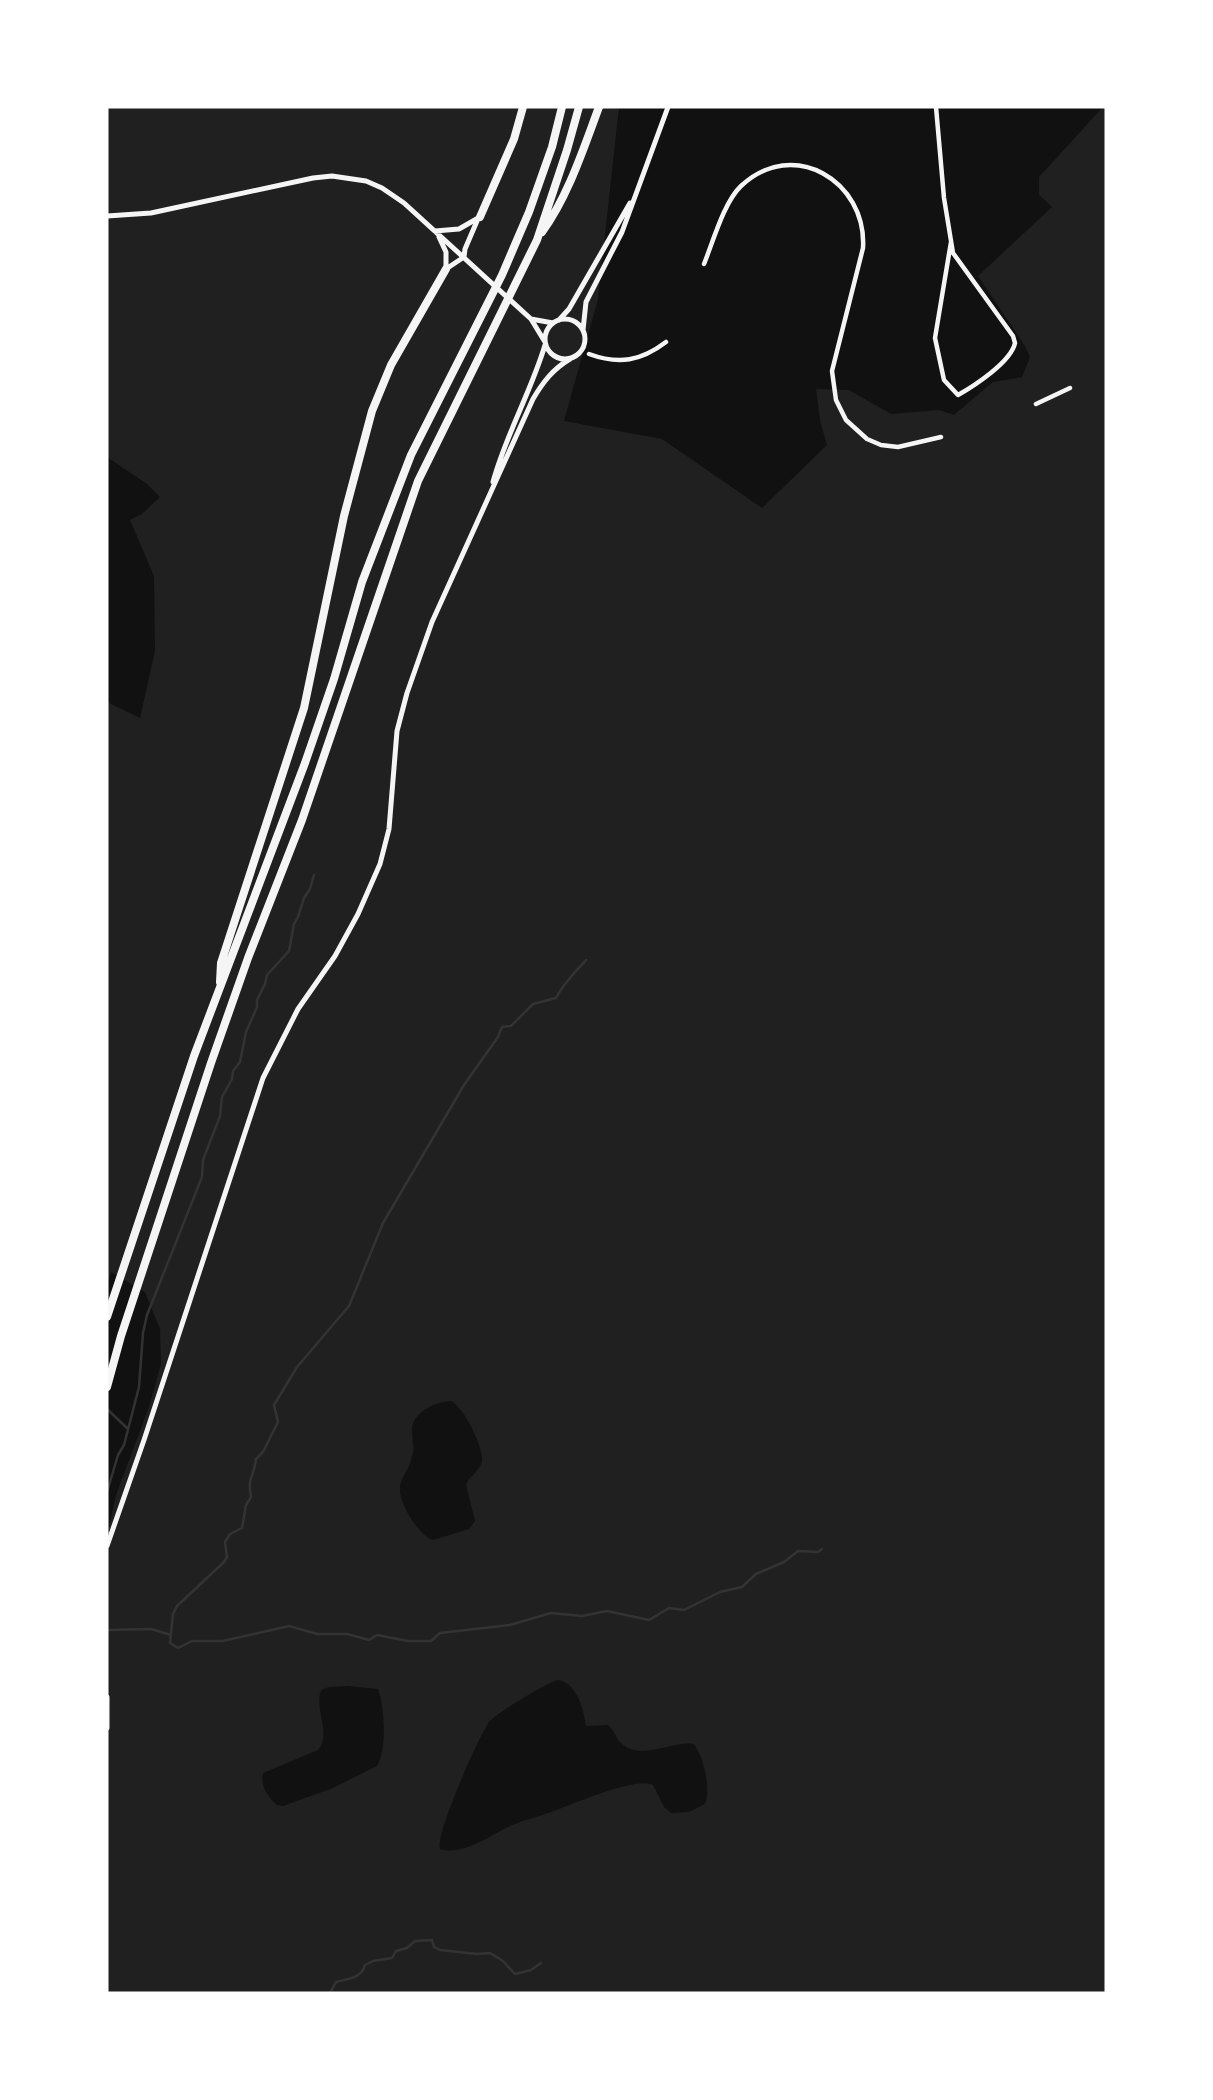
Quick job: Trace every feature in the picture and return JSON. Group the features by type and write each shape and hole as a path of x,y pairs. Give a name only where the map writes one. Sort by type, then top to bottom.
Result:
{"highway":[{"path":"480,217 514,139 523,107"},
{"path":"107,1317 194,1056 305,763 334,679 362,582 411,456 502,275 524,225 552,147 562,107"},
{"path":"107,1387 121,1336 215,1050 302,820 418,481 537,240 579,107"},
{"path":"537,240 550,222 599,107"},
{"path":"219,990 221,963 304,708 344,516 372,411 391,365 446,269"}],"street":[{"path":"107,1546 263,1078 298,1009 335,956 358,914 380,864 389,829 397,731 432,622 543,382 557,366 579,354 585,345 583,330 586,302 622,232 667,107"},
{"path":"936,107 944,198 953,253 1013,336 1015,343 1008,357 972,387 958,395 944,380 935,338 951,242"},
{"path":"704,264 734,194 742,185 767,169 780,166 808,167 827,174 855,205 864,238 832,371 836,400 846,420 867,439 881,445 898,447 941,437"},
{"path":"107,216 151,213 294,180 351,177 382,188 404,204 531,319 555,357 570,359"},
{"path":"489,495 515,418 534,379 546,332 569,309 636,195"},
{"path":"435,231 459,229 480,217"},
{"path":"466,259 473,228 480,217"},
{"path":"435,231 446,252 446,269 466,259"},
{"path":"531,319 575,322 583,330"},
{"path":"589,354 605,360 626,361 646,355 666,342"},
{"path":"1036,404 1070,388"},
{"path":"107,1697 107,1728"}],"shaded area":[{"path":"107,107 619,107 598,299 564,421 662,439 762,508 827,445 816,389 849,390 891,414 939,410 954,415 993,382 1022,377 1030,357 978,276 1052,207 1039,195 1039,177 1103,107 1106,107 1106,1993 107,1993 107,1536 116,1495 149,1407 161,1364 160,1329 145,1292 111,1272 107,1285 107,702 140,718 155,651 154,576 130,520 142,514 160,497 147,484 107,457","holes":["451,1401 467,1419 482,1455 481,1465 466,1485 475,1521 469,1529 433,1540 410,1518 402,1501 400,1487 413,1454 412,1430 416,1418 438,1403","552,1682 565,1682 575,1692 586,1726 608,1725 621,1743 629,1748 647,1751 694,1744 706,1773 705,1804 689,1812 671,1813 664,1807 653,1785 632,1784 515,1824 467,1847 458,1850 440,1849 450,1807 489,1722","329,1687 378,1689 384,1728 377,1766 333,1788 283,1806 277,1805 266,1791 263,1773 318,1750 323,1736 319,1698 321,1690"]}],"waterway":[{"path":"107,1492 118,1455 124,1445 139,1387 147,1315 202,1177 203,1160 220,1116 222,1097 232,1079 233,1071 240,1062 246,1032 257,1007 257,1000 267,975 289,951 294,924 314,875"},
{"path":"586,960 556,998 533,1004 511,1026 502,1027 498,1037 464,1085 383,1223 349,1306 297,1367 274,1405 278,1422 263,1452 256,1459 250,1481 251,1497 246,1505 242,1528 230,1534 225,1542 227,1557 224,1562 177,1606 173,1614 170,1643 178,1648 192,1641 223,1641 289,1626 317,1634 347,1634 369,1640 377,1635 408,1641 431,1641 440,1633 510,1625 551,1613 582,1616 607,1611 649,1620 669,1608 684,1610 720,1592 742,1587 756,1574 784,1562 798,1551 818,1552 822,1549"},
{"path":"107,1409 127,1428"},
{"path":"107,1630 151,1629 171,1635"},
{"path":"330,1993 336,1982 361,1973 365,1965 373,1961 392,1958 396,1951 407,1948 415,1941 432,1940 434,1947 440,1950 490,1953 503,1961 515,1974 531,1970 541,1963"}]}
